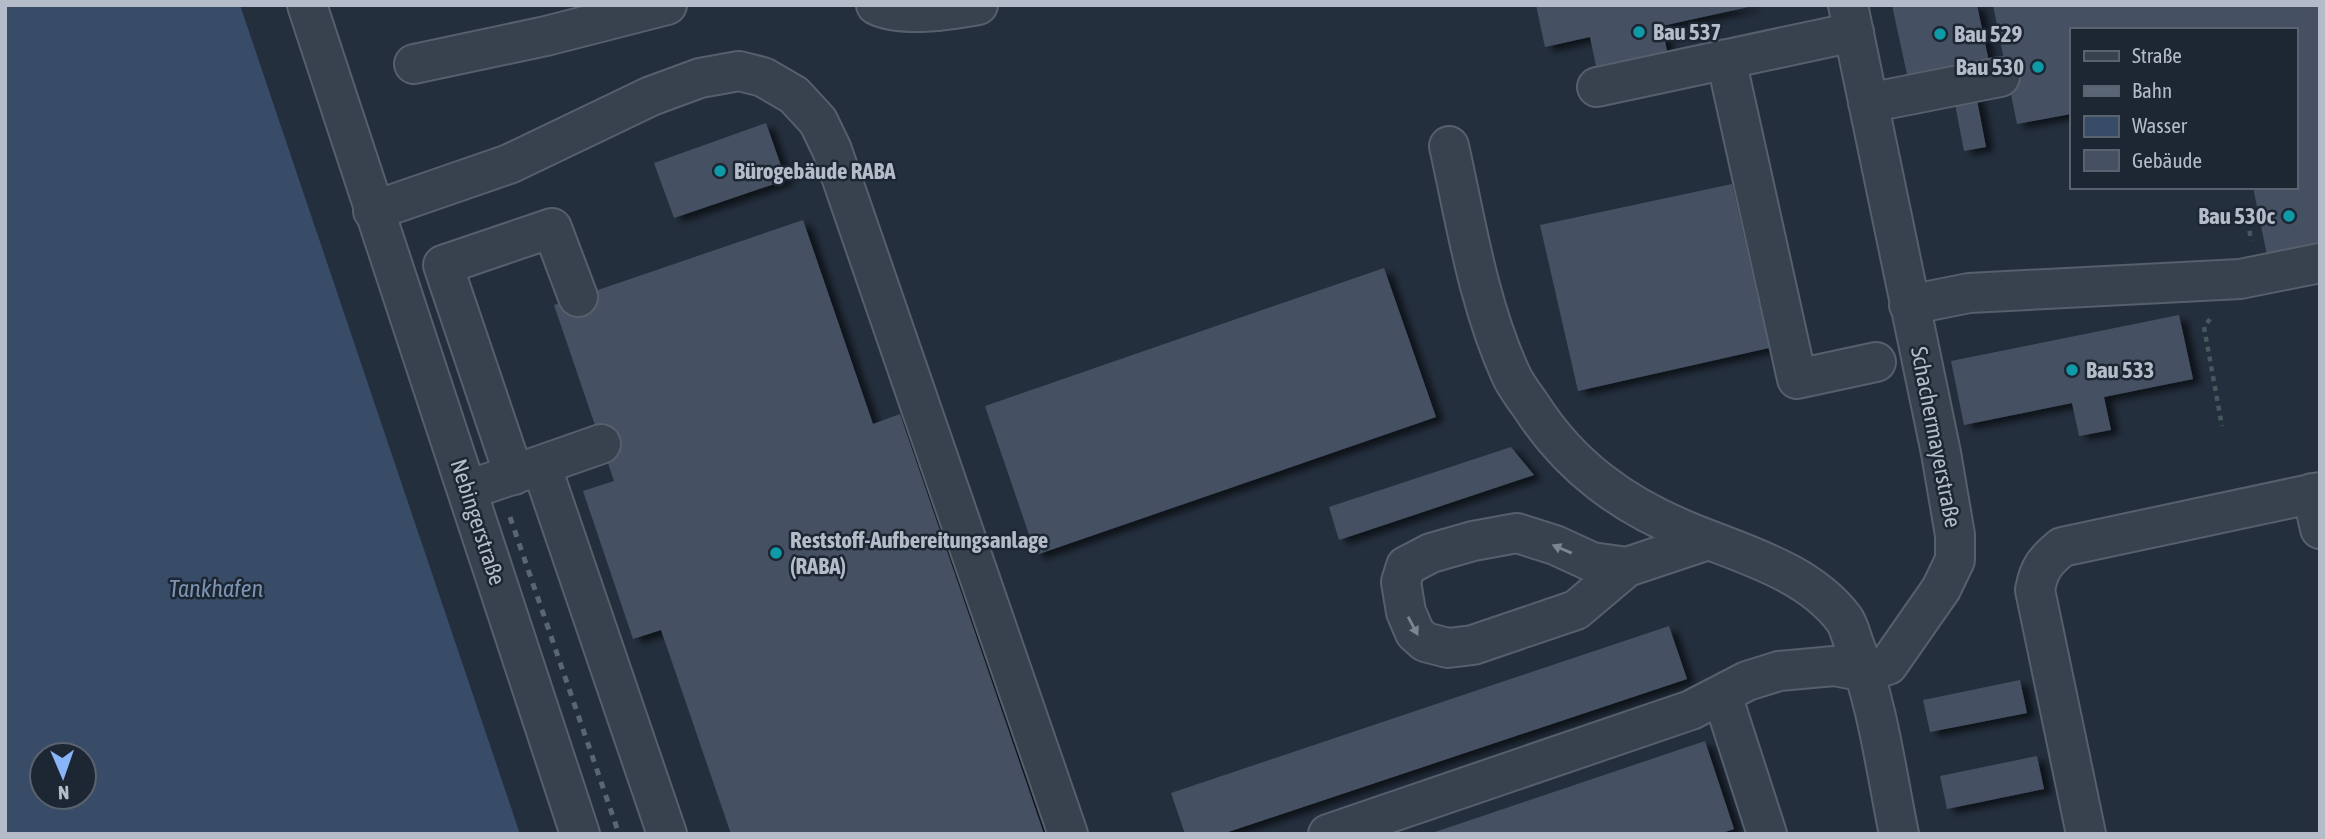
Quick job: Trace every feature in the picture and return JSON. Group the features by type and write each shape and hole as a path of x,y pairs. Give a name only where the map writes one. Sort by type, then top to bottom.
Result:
{"street":[{"name":"Nebingerstraße","path":"307,5 580,834"},
{"path":"414,64 546,36 667,5"},
{"path":"876,5 881,8 912,11 952,10 978,5"},
{"path":"1597,87 1726,59 1851,18"},
{"name":"Schachermayerstraße","path":"1851,18 1941,453 1957,549 1952,570 1907,641 1888,665 1865,672"},
{"path":"1726,59 1797,379 1876,362"},
{"path":"373,211 509,164 651,96 700,78 740,71 763,77 794,95 818,121 832,150 1068,834"},
{"path":"1868,103 2000,77"},
{"path":"1449,146 1478,276 1495,336 1512,377 1539,419 1569,456 1607,488 1653,517 1770,564 1796,578 1816,592 1844,620 1865,672 1899,834"},
{"path":"578,297 552,228 443,265 528,470 667,834"},
{"path":"1909,305 1969,293 2239,279 2320,263"},
{"path":"468,490 601,444"},
{"path":"2086,834 2035,590 2038,573 2062,547 2317,504"},
{"path":"1627,567 1592,562 1555,545 1517,533 1473,541 1431,553 1405,566 1401,582 1406,612 1415,633 1425,642 1448,648 1473,645 1576,610 1627,567 1708,540"},
{"path":"1328,834 1691,710 1747,681 1791,669 1834,666 1865,672"},
{"path":"1722,695 1768,834"}],"path":[{"path":"2222,426 2204,327 2254,259 2248,221"}],"water":[{"name":"Tankhafen","path":"5,5 240,5 520,834 5,834"}],"building":[{"path":"1536,5 1753,6 1662,26 1667,51 1596,66 1590,37 1545,47"},
{"name":"Bau 529","path":"1892,5 1977,5 1989,62 1908,79"},
{"name":"Bau 530","path":"1993,5 2320,5 2320,245 2267,255 2253,189 2297,189 2297,28 2070,28 2070,114 2017,124"},
{"path":"1976,95 1986,147 1964,151 1954,99"},
{"name":"Bürogebäude RABA","path":"766,123 786,180 674,218 654,163"},
{"path":"1732,184 1769,348 1578,391 1540,225"},
{"name":"Reststoff-Aufbereitungsanlage (RABA)","path":"803,220 873,424 900,414 1044,834 731,834 661,630 633,639 583,491 614,481 554,305"},
{"path":"1384,268 1436,417 1036,555 985,406"},
{"name":"Bau 533","path":"2179,315 2193,379 2104,397 2111,430 2079,436 2072,403 1964,425 1951,361"},
{"path":"1511,447 1534,475 1339,540 1329,507"},
{"path":"1669,626 1687,679 1222,834 1185,834 1171,793"},
{"path":"2020,680 2027,713 1930,732 1923,700"},
{"path":"1705,741 1734,829 1719,834 1429,834"},
{"path":"2037,756 2044,789 1947,809 1940,776"}],"railway":[{"path":"510,517 619,834"}],"place":[{"name":"Bau 537","path":"1639,32"},
{"name":"Bau 529","path":"1940,34"},
{"name":"Bau 530","path":"2038,67"},
{"name":"Bürogebäude RABA","path":"720,171"},
{"name":"Bau 530c","path":"2289,216"},
{"name":"Bau 533","path":"2072,370"},
{"name":"Reststoff-Aufbereitungsanlage (RABA)","path":"776,553"}]}
